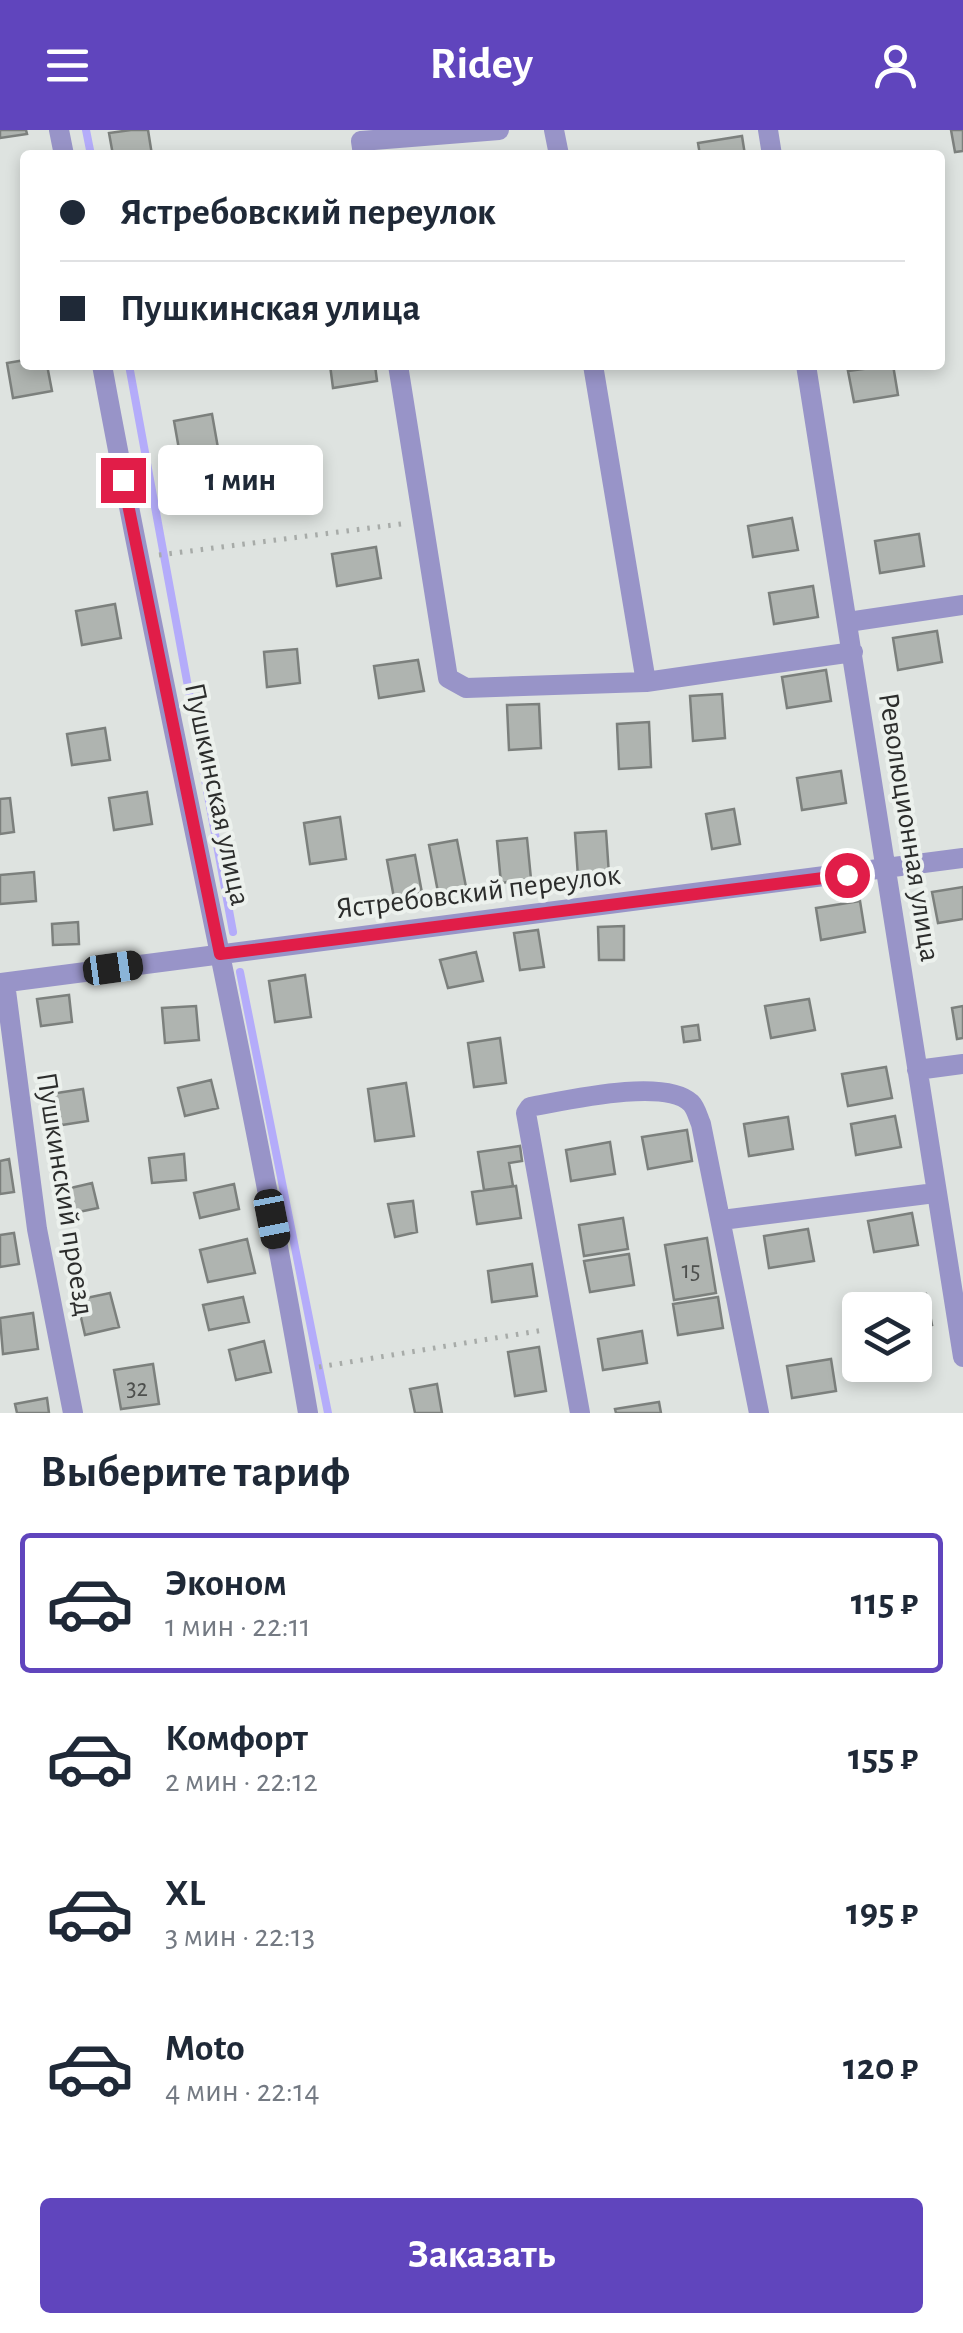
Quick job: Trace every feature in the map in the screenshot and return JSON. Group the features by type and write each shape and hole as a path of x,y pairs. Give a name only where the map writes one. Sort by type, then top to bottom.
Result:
{"street":[{"path":"362,150 361,141 499,130"},
{"name":"Пушкинская улица","path":"103,370 308,1413"},
{"path":"399,370 448,678 466,688 646,682 853,652"},
{"path":"594,370 646,682"},
{"name":"Революционная улица","path":"807,370 963,1357"},
{"path":"848,622 963,606"},
{"name":"Ястребовский переулок","path":"3,983 963,858"},
{"name":"Пушкинский проезд","path":"3,983 37,1230 73,1413"},
{"path":"917,1070 963,1064"},
{"path":"580,1413 526,1113 530,1107 608,1094 658,1091 678,1095 692,1104 701,1124 758,1413"},
{"path":"722,1220 935,1193"}],"path":[{"path":"138,558 424,521"},
{"path":"301,1370 562,1326"}],"building":[{"path":"0,130 26,130 27,134 0,138"},
{"path":"148,130 151,150 112,150 109,133"},
{"path":"951,130 963,130 963,151 955,152"},
{"path":"742,136 744,150 699,150 698,143"},
{"path":"20,361 20,370 48,370 52,391 13,398 7,363"},
{"path":"331,370 376,370 377,381 333,388"},
{"path":"894,370 898,395 854,402 848,371"},
{"path":"212,414 218,448 180,455 174,421"},
{"path":"792,518 798,550 753,557 748,526"},
{"path":"919,534 924,566 880,573 875,541"},
{"path":"376,547 381,578 337,586 332,554"},
{"path":"813,586 818,617 774,624 769,593"},
{"path":"115,604 121,638 82,645 76,611"},
{"path":"937,631 942,662 898,670 893,638"},
{"path":"297,649 300,683 267,687 264,652"},
{"path":"418,660 424,691 379,698 374,666"},
{"path":"826,670 831,701 787,708 782,677"},
{"path":"722,694 725,738 693,741 690,696"},
{"path":"539,704 541,748 509,750 507,705"},
{"path":"649,722 651,767 619,769 617,724"},
{"path":"105,728 110,760 72,765 67,734"},
{"path":"841,771 846,803 802,810 797,778"},
{"path":"147,792 152,824 114,830 109,798"},
{"path":"10,798 14,832 0,834 0,799"},
{"path":"734,809 740,844 712,849 706,814"},
{"path":"340,817 346,859 310,864 304,823"},
{"path":"606,831 609,875 578,877 575,833"},
{"path":"527,838 531,879 501,883 497,841"},
{"path":"457,840 466,887 438,892 429,845"},
{"path":"415,855 422,893 394,898 387,860"},
{"path":"34,872 36,901 0,904 0,875"},
{"path":"963,887 963,919 938,923 932,892"},
{"path":"860,901 865,932 821,940 816,908"},
{"path":"78,922 79,944 53,945 52,924"},
{"path":"624,926 624,960 599,960 598,927"},
{"path":"538,930 544,967 520,970 514,933"},
{"path":"476,952 483,981 448,988 440,960"},
{"path":"305,975 311,1017 275,1022 269,981"},
{"path":"69,995 72,1022 41,1026 37,999"},
{"path":"809,999 815,1030 771,1038 765,1006"},
{"path":"196,1006 199,1040 165,1043 162,1008"},
{"path":"963,1006 963,1038 957,1039 952,1008"},
{"path":"698,1025 700,1040 684,1042 682,1027"},
{"path":"500,1038 506,1083 474,1087 468,1043"},
{"path":"886,1067 892,1098 848,1106 842,1074"},
{"path":"211,1080 218,1108 185,1116 178,1088"},
{"path":"406,1083 414,1136 375,1141 368,1089"},
{"path":"83,1089 88,1121 49,1127 44,1095"},
{"path":"895,1116 901,1147 856,1155 851,1124"},
{"path":"788,1117 793,1149 749,1156 744,1124"},
{"path":"687,1130 692,1161 648,1169 642,1137"},
{"path":"610,1142 615,1174 571,1181 566,1150"},
{"path":"520,1146 522,1161 509,1163 513,1186 484,1190 478,1152"},
{"path":"184,1154 186,1180 152,1183 149,1158"},
{"path":"9,1159 14,1192 0,1194 0,1161"},
{"path":"92,1183 98,1208 64,1215 58,1191"},
{"path":"234,1184 239,1209 200,1218 194,1193"},
{"path":"516,1186 521,1218 477,1224 472,1192"},
{"path":"413,1201 417,1232 395,1237 388,1204"},
{"path":"912,1213 918,1245 874,1252 868,1221"},
{"path":"623,1218 628,1249 584,1256 579,1225"},
{"path":"808,1229 814,1261 769,1268 764,1236"},
{"path":"14,1233 19,1264 0,1267 0,1235"},
{"path":"707,1238 716,1293 674,1300 665,1245"},
{"path":"247,1239 255,1273 208,1282 200,1250"},
{"path":"629,1254 634,1285 590,1292 584,1261"},
{"path":"532,1264 537,1296 492,1302 488,1271"},
{"path":"110,1293 119,1327 85,1335 77,1300"},
{"path":"243,1297 249,1322 209,1330 203,1305"},
{"path":"718,1297 723,1328 678,1335 673,1304"},
{"path":"33,1313 38,1349 3,1354 0,1318"},
{"path":"642,1331 647,1363 603,1370 598,1339"},
{"path":"264,1341 271,1372 236,1380 229,1350"},
{"path":"539,1347 546,1391 515,1396 508,1352"},
{"path":"831,1359 836,1391 792,1398 787,1366"},
{"path":"153,1364 159,1404 121,1409 114,1370"},
{"path":"437,1384 442,1413 415,1413 410,1389"},
{"path":"47,1398 49,1413 17,1413 15,1404"},
{"path":"659,1402 661,1413 616,1413 615,1409"}],"waterway":[{"path":"86,130 90,150"},
{"path":"130,370 233,932"},
{"path":"240,972 328,1413"}],"route":[{"path":"123,480 220,954 847,875"}]}
